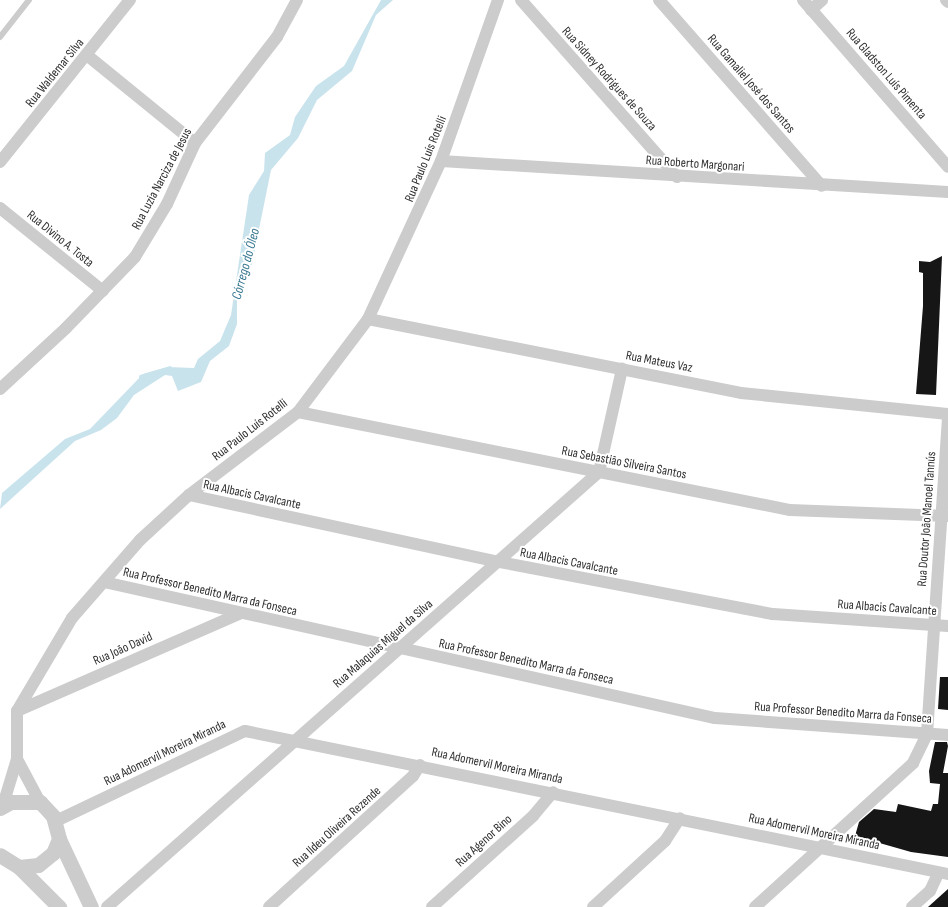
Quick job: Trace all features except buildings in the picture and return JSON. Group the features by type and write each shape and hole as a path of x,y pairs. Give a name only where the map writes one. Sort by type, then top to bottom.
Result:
{"street":[{"name":"Rua Waldemar Silva","path":"1,158 88,56 130,0"},
{"name":"Rua Luzia Narciza de Jesus","path":"0,390 103,292 135,257 167,204 196,143 277,37 298,0"},
{"name":"Rua Paulo Luís Rotelli","path":"2,807 17,760 17,711 56,643 104,582 140,540 189,495 298,412 368,319 441,161 498,0"},
{"name":"Rua Sidney Rodrigues de Souza","path":"521,0 677,177"},
{"name":"Rua Gamaliel José dos Santos","path":"659,0 822,186"},
{"name":"Rua Gladston Luís Pimenta","path":"803,0 948,167"},
{"path":"812,10 822,0"},
{"path":"88,56 196,143"},
{"name":"Rua Roberto Margonari","path":"441,161 822,186 948,192"},
{"name":"Rua Divino A. Tosta","path":"0,208 103,292"},
{"name":"Rua Mateus Vaz","path":"368,319 741,393 948,414"},
{"path":"599,472 622,369"},
{"name":"Rua Sebastião Silveira Santos","path":"298,412 790,510 944,515"},
{"name":"Rua Doutor João Manoel Tannús","path":"755,907 822,848 913,763 927,734 934,625 944,515 948,419"},
{"name":"Rua Malaquias Miguel da Silva","path":"108,907 599,472"},
{"name":"Rua Albacis Cavalcante","path":"189,495 498,562 773,614 948,626"},
{"name":"Rua Professor Benedito Marra da Fonseca","path":"104,582 399,649 715,718 948,735"},
{"name":"Rua João David","path":"17,711 241,613"},
{"name":"Rua Adomervil Moreira Miranda","path":"56,821 229,736 245,731 297,740 680,818 943,874"},
{"name":"Rua Paulo Luís Rotelli","path":"17,760 40,802"},
{"name":"Rua Ildeu Oliveira Rezende","path":"269,907 413,776 420,765"},
{"name":"Rua Agenor Bino","path":"432,907 533,816 553,792"},
{"path":"2,807 20,801 40,802 56,821 59,839 91,907"},
{"path":"593,907 666,840 680,818"},
{"path":"19,867 45,861 59,839"},
{"path":"1,857 19,867 59,907"},
{"path":"912,907 930,891 943,874"}],"lane":[{"path":"0,37 29,0"}],"water":[{"path":"381,0 393,0 376,15 352,71 317,100 298,138 271,170 252,264 237,291 237,324 229,346 210,361 201,382 178,391 172,376 165,375 134,395 117,418 101,430 75,441 0,509 2,493 65,439 90,429 143,374 168,367 194,368 198,359 220,341 231,315 249,195 264,171 265,153 290,135 295,117 316,86 344,66"}],"waterway":[{"name":"Córrego do Óleo","path":"141,377 170,368"}]}
